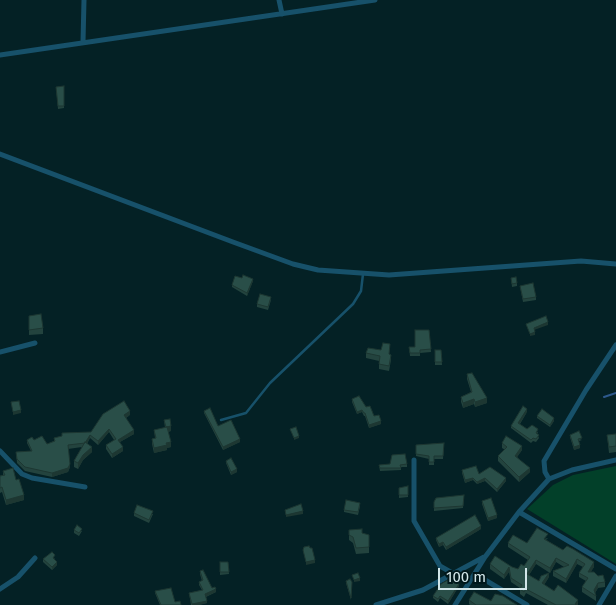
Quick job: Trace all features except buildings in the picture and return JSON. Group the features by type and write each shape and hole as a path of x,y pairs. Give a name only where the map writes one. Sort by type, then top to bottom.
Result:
{"street":[{"path":"83,42 84,0"},
{"path":"279,0 282,14"},
{"path":"0,55 375,0"},
{"path":"0,154 293,264 318,270 363,274 417,274 580,261 616,264"},
{"path":"0,352 36,343"},
{"path":"549,479 545,472 544,460 586,390 616,345"},
{"path":"0,451 22,474 32,478 85,487"},
{"path":"414,460 414,521 440,566 454,574"},
{"path":"455,605 485,557 519,512 549,479 572,470 616,460"},
{"path":"519,512 616,569"},
{"path":"376,605 423,590 485,557"},
{"path":"0,589 18,577 35,558"},
{"path":"475,574 527,605"},
{"path":"599,605 616,576"}],"lane":[{"path":"221,420 246,413 270,383 353,304 361,291 363,274"}],"green space":[{"path":"616,466 616,564 527,509 553,485 573,475"}],"waterway":[{"path":"604,397 616,393"}]}
